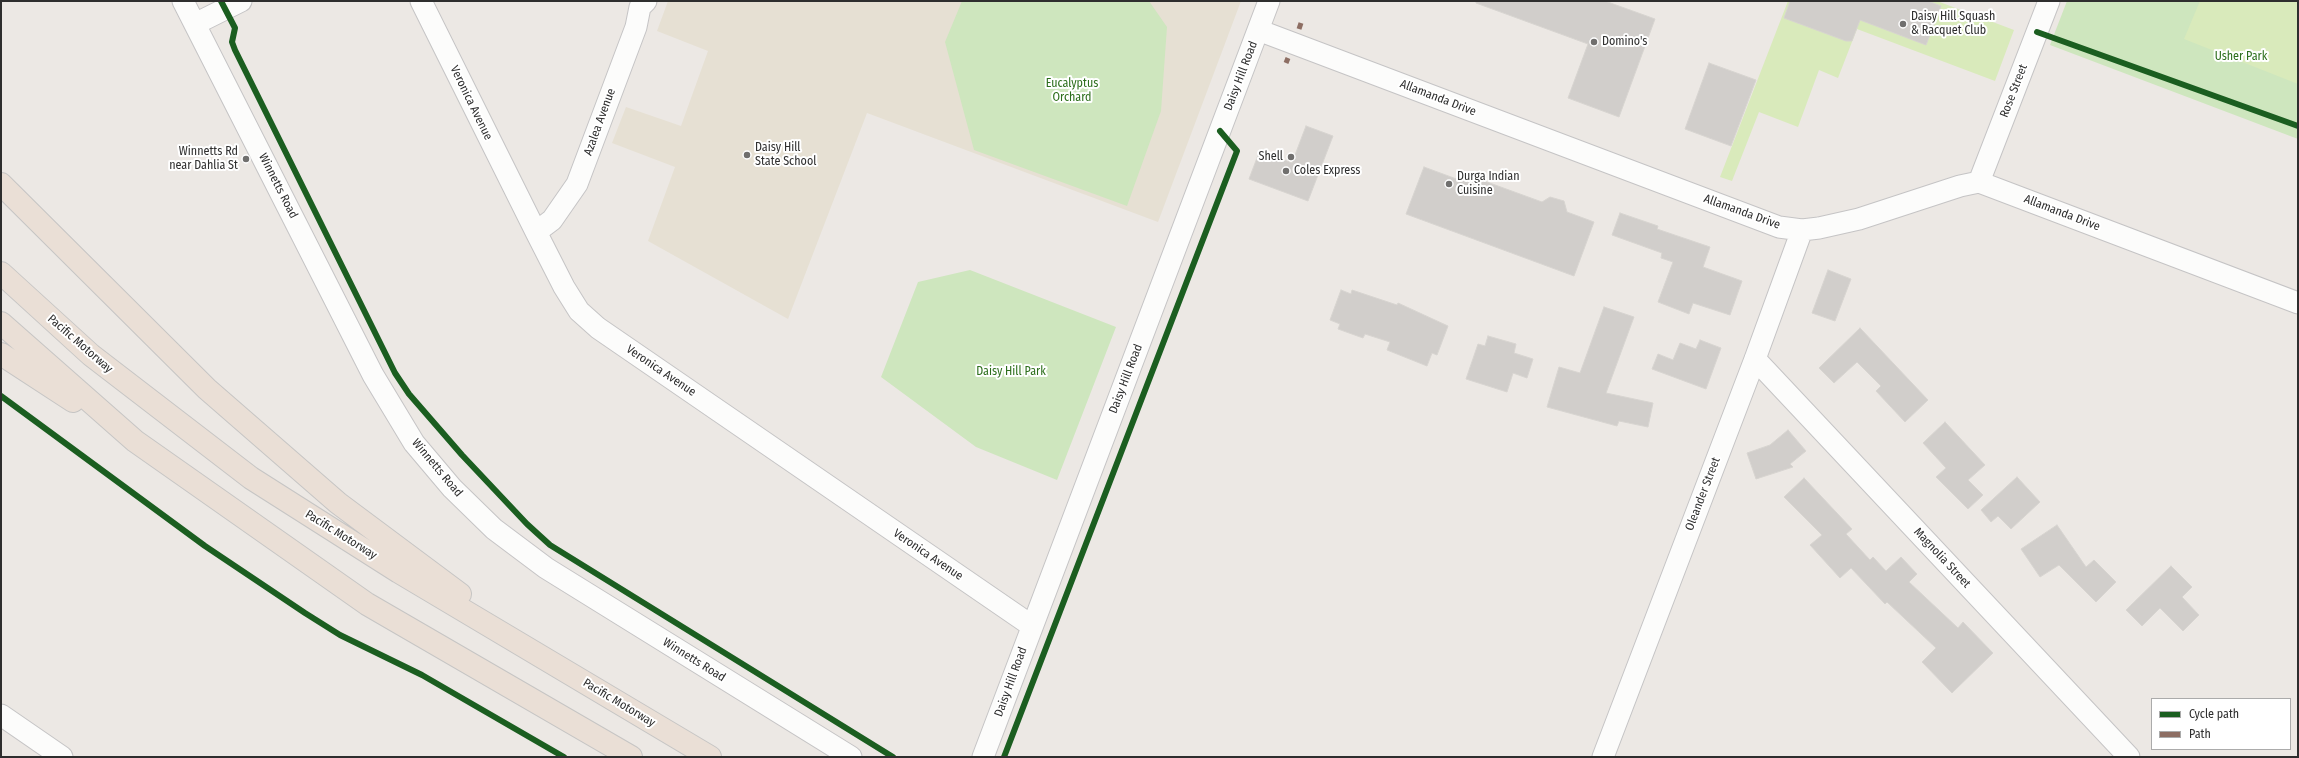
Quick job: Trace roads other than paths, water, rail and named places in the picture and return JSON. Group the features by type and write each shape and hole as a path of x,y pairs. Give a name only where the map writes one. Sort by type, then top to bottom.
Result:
{"highway":[{"path":"1,184 207,389 332,498 552,663"},
{"name":"Pacific Motorway","path":"1,273 91,355 251,478 399,572 710,757"},
{"path":"1,323 135,441"},
{"path":"1,354 135,441 367,604 631,757"}],"street":[{"name":"Winnetts Road","path":"183,1 373,375 414,443 452,488 494,529 546,568 851,757"},
{"path":"195,24 241,1"},
{"name":"Veronica Avenue","path":"421,1 564,287 579,311 598,328 1032,626"},
{"name":"Daisy Hill Road","path":"983,757 1269,1"},
{"name":"Rose Street","path":"1979,182 2049,1"},
{"name":"Azalea Avenue","path":"536,232 552,220 577,184 636,27 641,3"},
{"name":"Allamanda Drive","path":"1258,30 1779,227 1802,230 1819,228 1859,219 1960,186 1979,182 2298,303"},
{"name":"Oleander Street","path":"1603,757 1755,359 1802,230"},
{"name":"Magnolia Street","path":"1755,359 2129,757"},
{"path":"1,715 62,757"}],"place":[{"name":"Daisy Hill Squash & Racquet Club","path":"1903,24"},
{"name":"Domino's","path":"1594,42"},
{"name":"Daisy Hill State School","path":"747,155"},
{"name":"Shell","path":"1291,157"},
{"name":"Winnetts Rd near Dahlia St","path":"246,159"},
{"name":"Coles Express","path":"1286,171"},
{"name":"Durga Indian Cuisine","path":"1449,184"}],"park label":[{"name":"Usher Park","path":"2241,57"},
{"name":"Eucalyptus Orchard","path":"1072,91"},
{"name":"Daisy Hill Park","path":"1011,372"}]}
